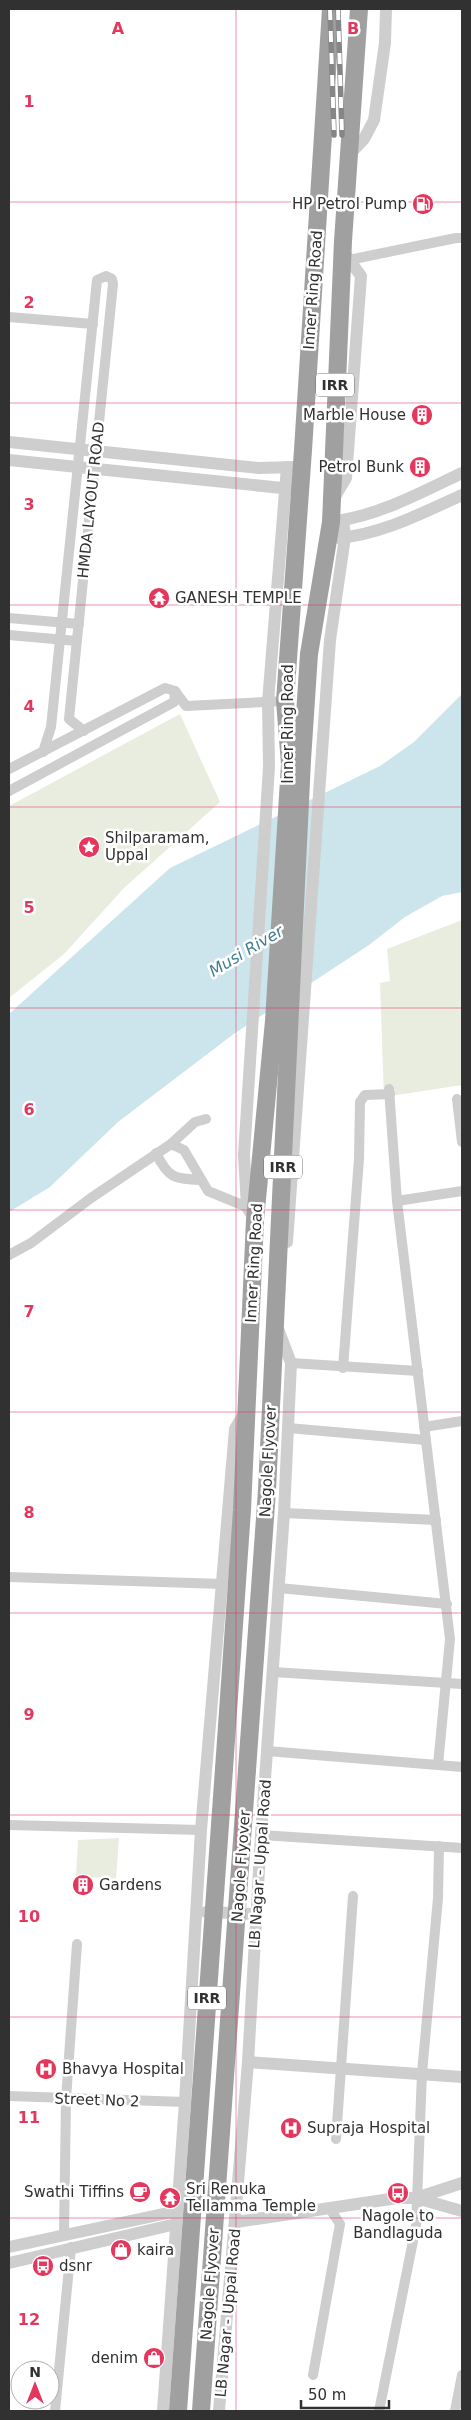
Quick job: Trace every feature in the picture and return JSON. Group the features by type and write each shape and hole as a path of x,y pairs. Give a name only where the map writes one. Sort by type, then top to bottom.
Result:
{"highway":[{"name":"Inner Ring Road","path":"247,1409 251,1214 274,1021 290,764 276,702 331,9"},
{"name":"Inner Ring Road","path":"275,1320 302,760 309,654 337,529 332,502 334,402 346,256 348,156 359,9"},
{"name":"Nagole Flyover","path":"202,2411 265,1512 275,1320"},
{"name":"Nagole Flyover","path":"168,2410 224,1769 247,1409"}],"street":[{"path":"348,156 364,138 374,120 384,43 386,9"},
{"path":"346,256 462,238"},
{"name":"HMDA LAYOUT ROAD","path":"84,731 69,719 109,324 112,279 106,276 97,280 93,324"},
{"path":"9,316 109,324"},
{"path":"43,752 51,727 93,324"},
{"path":"9,442 259,468 295,467"},
{"path":"9,460 293,489"},
{"path":"337,529 462,473"},
{"path":"337,529 384,528 462,494"},
{"path":"276,1287 286,1260 299,1098 307,937 337,529"},
{"path":"9,618 79,624"},
{"path":"9,635 77,641"},
{"path":"9,769 165,688 175,691 186,706 276,702 269,767 244,1155 251,1214"},
{"path":"9,791 174,702 175,691"},
{"path":"9,758 19,764"},
{"path":"344,1368 359,1159 360,1102 365,1095 389,1092 397,1200 450,1639 438,1765"},
{"path":"457,1098 462,1142"},
{"path":"9,1255 32,1243 171,1144 195,1122 206,1119"},
{"path":"171,1144 184,1150 208,1191 251,1214"},
{"path":"156,1154 165,1170 178,1179 200,1180"},
{"path":"397,1200 462,1191"},
{"name":"LB Nagar - Uppal Road","path":"219,2410 248,2062 261,1835 284,1513 291,1363 275,1320"},
{"path":"291,1363 344,1368 418,1371"},
{"path":"219,2410 168,2410 174,2226 177,2211 185,2102 202,1830 235,1429 247,1409"},
{"path":"424,1426 462,1421"},
{"path":"288,1428 426,1440"},
{"path":"284,1513 436,1520"},
{"path":"9,1577 222,1584"},
{"path":"279,1588 447,1604"},
{"path":"273,1672 462,1684"},
{"path":"267,1751 462,1767"},
{"path":"9,1825 202,1830"},
{"path":"261,1835 462,1848"},
{"path":"378,2411 416,2226 422,2073 438,1898 439,1846"},
{"path":"336,2138 353,1896"},
{"path":"197,1911 256,1914"},
{"path":"64,2234 66,2099 77,1944"},
{"path":"248,2062 462,2077"},
{"name":"Street No 2","path":"9,2096 185,2102"},
{"path":"236,2222 377,2201 416,2198 462,2183"},
{"path":"416,2198 462,2211"},
{"path":"312,2375 340,2224 330,2209"},
{"path":"9,2247 177,2211"},
{"path":"9,2263 174,2226"},
{"path":"56,2411 71,2248"},
{"path":"455,2411 462,2375"}],"shaded area":[{"name":"Shilparamam, Uppal","path":"180,714 220,802 124,888 64,954 9,998 9,806"},
{"path":"462,920 462,1085 384,1097 380,983 390,981 387,949"},
{"path":"119,1838 116,1879 76,1876 78,1840"}],"water":[{"name":"Musi River","path":"462,694 462,892 442,896 405,917 369,945 235,1033 118,1122 50,1187 9,1212 9,1014 170,868 380,766 414,742"}],"railway":[{"path":"330,9 334,135"},
{"path":"338,9 342,135"}],"place":[{"name":"HP Petrol Pump","path":"423,204"},
{"name":"Marble House","path":"422,415"},
{"name":"Petrol Bunk","path":"420,467"},
{"name":"GANESH TEMPLE","path":"159,598"},
{"name":"Shilparamam, Uppal","path":"89,847"},
{"name":"Gardens","path":"83,1885"},
{"name":"Bhavya Hospital","path":"46,2069"},
{"name":"Supraja Hospital","path":"291,2128"},
{"name":"Swathi Tiffins","path":"140,2192"},
{"name":"Nagole to Bandlaguda","path":"398,2193"},
{"name":"Sri Renuka Tellamma Temple","path":"170,2198"},
{"name":"kaira","path":"121,2250"},
{"name":"dsnr","path":"43,2266"},
{"name":"denim","path":"154,2358"}]}
